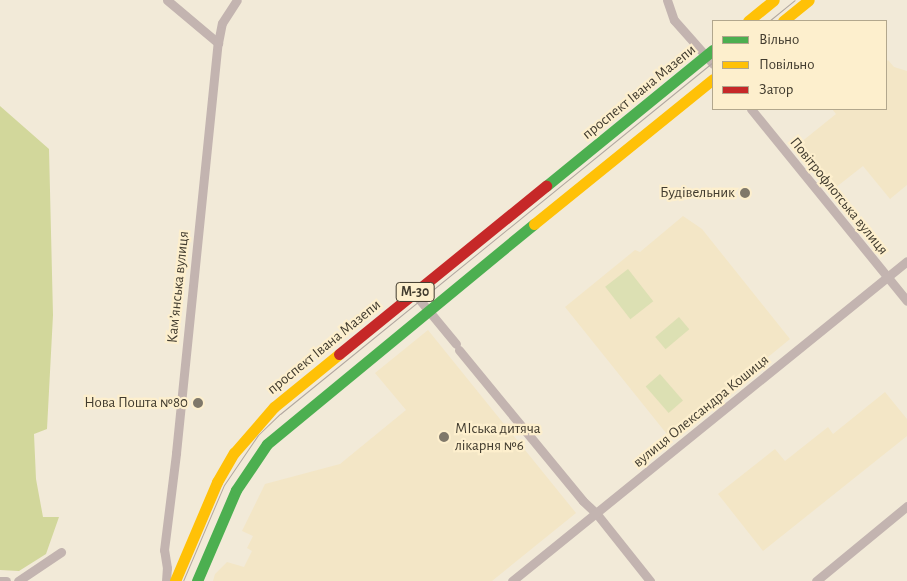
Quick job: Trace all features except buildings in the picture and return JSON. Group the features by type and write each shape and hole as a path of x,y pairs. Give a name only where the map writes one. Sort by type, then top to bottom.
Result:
{"highway":[{"path":"749,20 774,0"},
{"path":"784,20 809,0"},
{"name":"проспект Івана Мазепи","path":"175,581 217,482 244,440 274,407 711,57"},
{"name":"М-30","path":"197,581 236,490 267,444 428,310 712,80"}],"street":[{"path":"168,0 218,43"},
{"name":"Камʼянська вулиця","path":"166,581 167,568 163,556 176,453 218,43 222,23 237,0"},
{"path":"667,0 674,20 711,57"},
{"name":"Повітрофлотська вулиця","path":"752,110 907,301"},
{"name":"вулиця Олександра Кошиця","path":"512,581 907,261"},
{"path":"414,293 650,581"},
{"path":"816,581 907,506"},
{"path":"18,581 61,552"},
{"path":"0,580 6,581"}],"shaded area":[{"path":"887,61 894,67 907,71 907,185 890,199 863,166 835,188 800,143 836,114 833,110 887,110"},
{"path":"683,216 702,229 790,339 670,438 565,307 635,250 640,252"},
{"name":"МІська дитяча лікарня №6","path":"428,330 576,513 492,581 213,581 215,574 227,562 244,567 252,551 247,548 253,536 242,531 265,484 340,464 406,410 375,373"},
{"path":"885,392 907,419 907,436 763,551 718,494 775,449 785,461 828,427 833,434"}],"green space":[{"path":"0,106 49,149 53,315 47,429 34,434 36,479 43,517 59,517 46,554 19,571 0,570"},
{"path":"628,269 653,301 630,319 605,287"},
{"path":"679,317 689,329 666,349 655,337"},
{"path":"660,374 683,400 669,413 646,386"}],"tram line":[{"path":"770,20 795,0"},
{"path":"183,581 224,485 258,435 280,414 712,63"}],"traffic: fast":[{"path":"546,186 712,51"},
{"path":"197,581 236,490 267,444 534,224"}],"traffic: slow":[{"path":"749,20 774,0"},
{"path":"784,20 809,0"},
{"path":"534,224 712,80"},
{"path":"175,581 217,482 234,453 274,407 339,354"}],"traffic: jam":[{"path":"339,354 546,186"}],"place":[{"name":"Будівельник","path":"745,193"},
{"name":"Нова Пошта №80","path":"198,403"},
{"name":"МІська дитяча лікарня №6","path":"444,437"}]}
